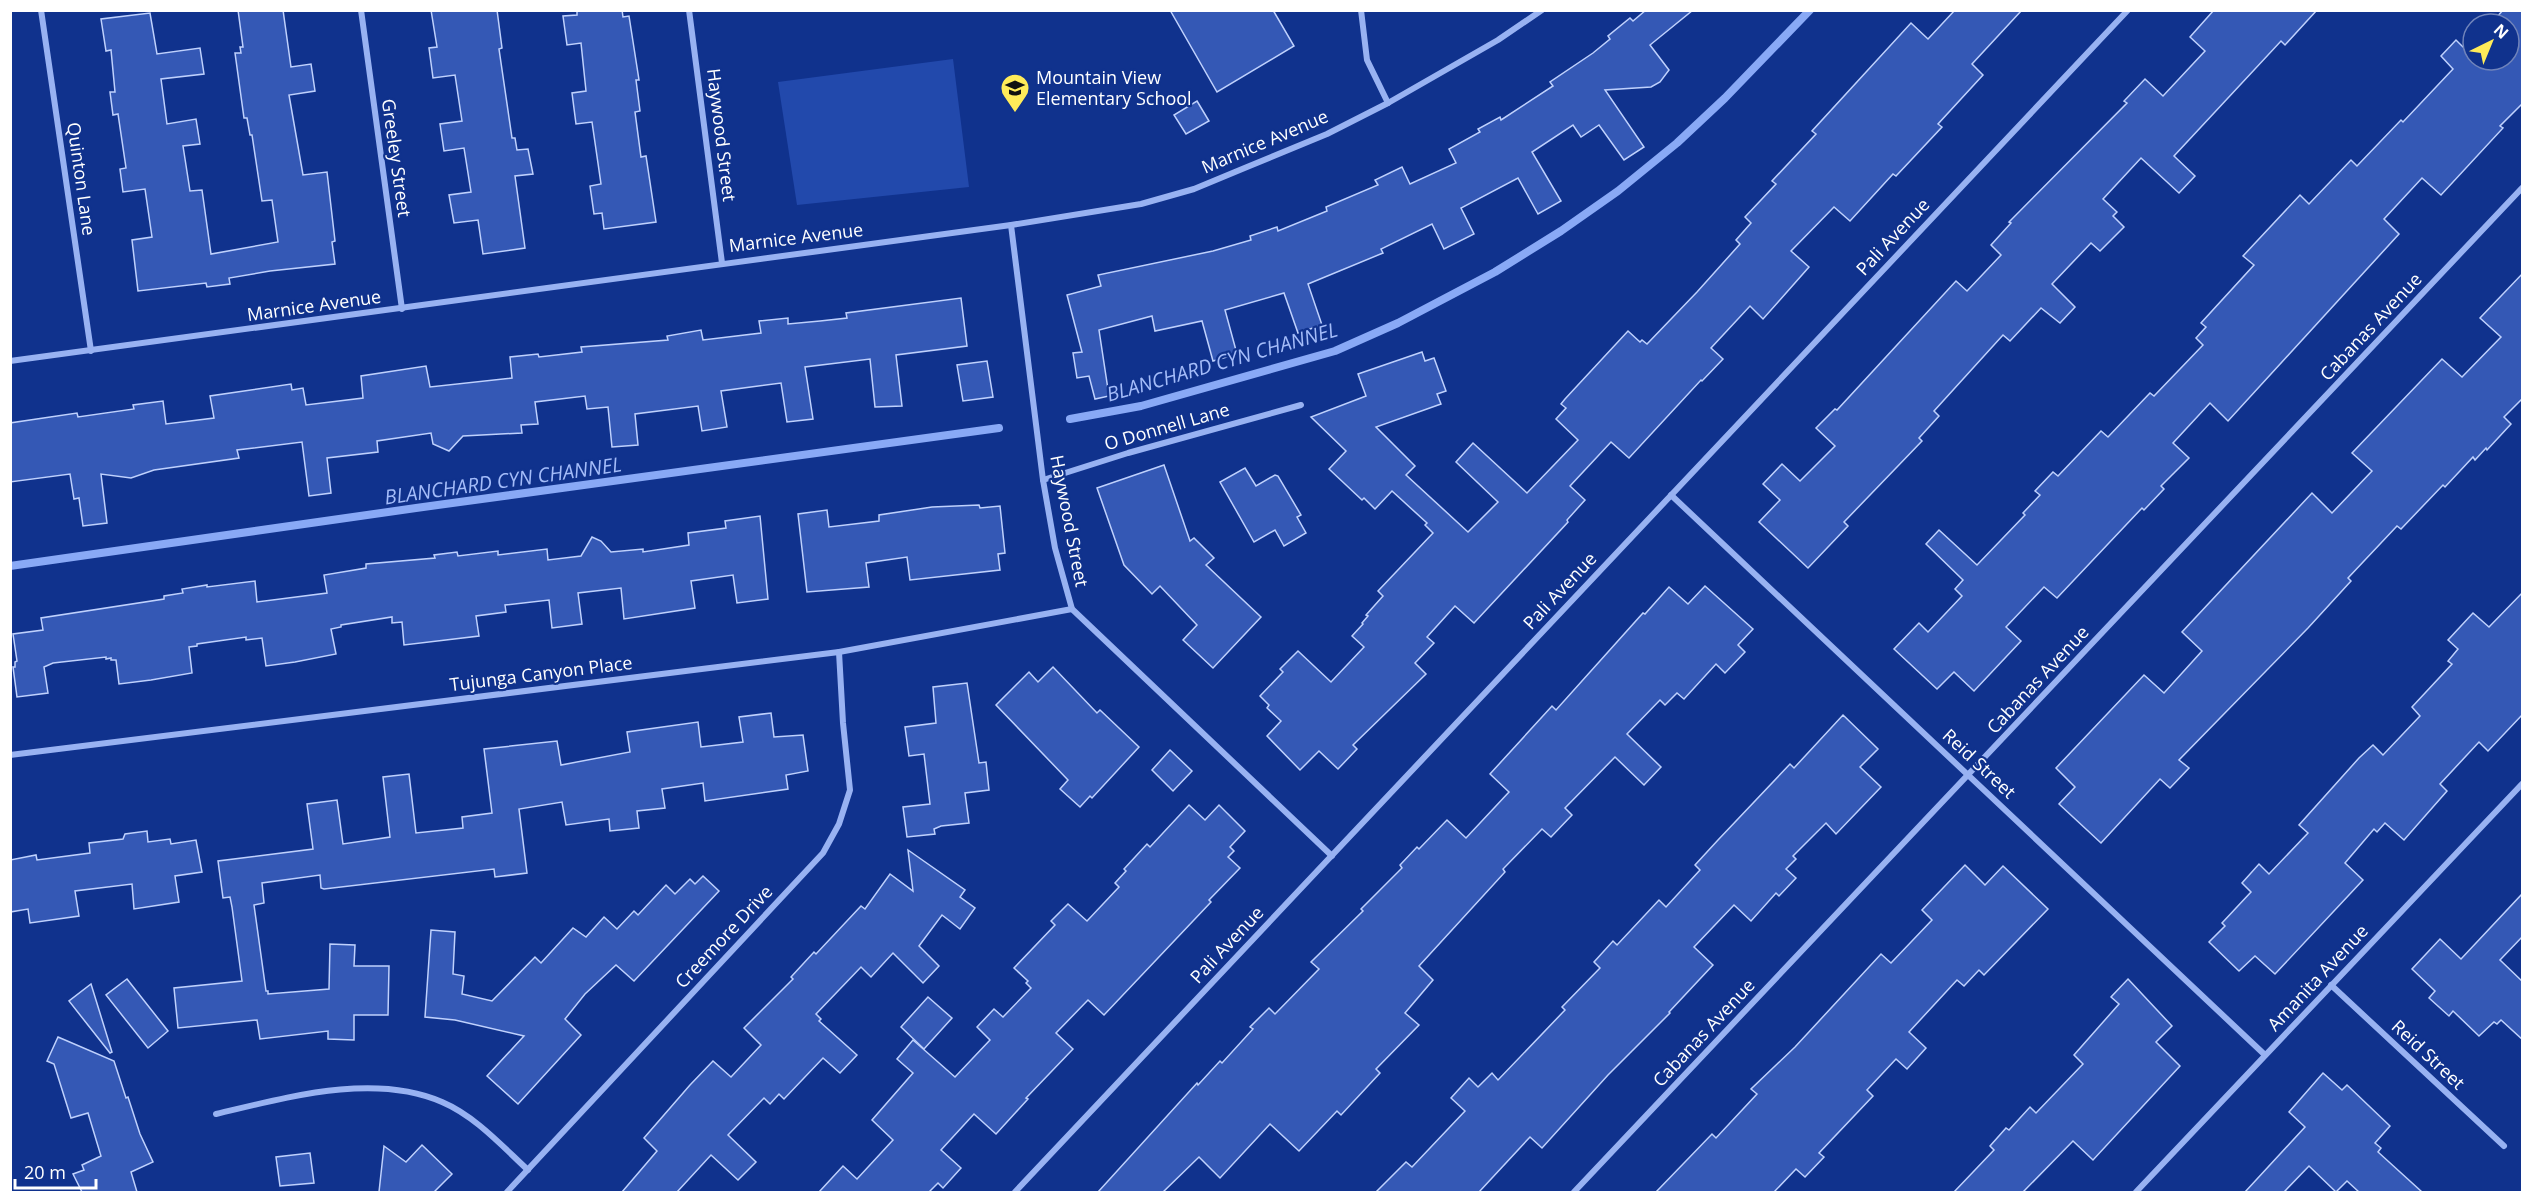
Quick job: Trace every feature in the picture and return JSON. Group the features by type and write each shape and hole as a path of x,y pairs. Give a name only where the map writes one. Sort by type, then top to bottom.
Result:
{"street":[{"name":"Quinton Lane","path":"42,10 91,351"},
{"name":"Greeley Street","path":"361,10 402,309"},
{"name":"Haywood Street","path":"689,10 722,263"},
{"path":"1361,10 1367,60 1388,103"},
{"name":"Marnice Avenue","path":"10,361 1011,225 1141,204 1194,189 1327,134 1388,103 1498,40 1542,10"},
{"name":"Pali Avenue","path":"1015,1192 2128,10"},
{"name":"Cabanas Avenue","path":"1574,1192 2523,188"},
{"name":"Haywood Street","path":"1011,225 1043,480 1055,548 1072,609 1332,856"},
{"name":"O Donnell Lane","path":"1043,480 1128,453 1301,405"},
{"name":"Reid Street","path":"1671,495 2265,1055"},
{"name":"Tujunga Canyon Place","path":"10,755 839,652 1072,609"},
{"name":"Creemore Drive","path":"507,1192 823,853 839,824 850,790 839,652"},
{"name":"Amanita Avenue","path":"2136,1192 2523,784"},
{"name":"Reid Street","path":"2331,985 2504,1146"},
{"path":"216,1114 287,1097 344,1089 412,1091 443,1102 473,1120 528,1170"}],"shaded area":[{"path":"953,59 969,187 797,205 778,82"}],"building":[{"path":"238,10 283,10 291,67 311,64 315,91 289,95 303,175 327,172 335,241 332,242 335,264 229,278 230,284 207,287 206,283 138,291 132,240 152,237 145,189 123,192 120,169 126,168 118,114 113,115 110,92 115,92 111,50 106,51 101,19 150,13 157,54 200,48 204,74 161,79 167,124 196,119 200,144 183,146 190,191 202,190 211,254 278,242 272,200 262,201 252,135 250,135 247,118 244,118 235,53 241,53 240,47 243,47"},
{"path":"431,10 497,10 502,48 499,49 512,138 515,138 517,150 528,149 533,174 515,176 525,248 483,254 478,220 454,223 449,195 471,192 464,148 444,151 440,124 462,121 455,75 433,78 429,48 437,47"},
{"path":"577,10 622,10 623,17 629,16 639,80 636,80 640,111 635,112 641,157 646,156 656,222 604,229 602,213 594,214 590,186 601,184 592,122 576,124 572,93 586,91 581,43 567,45 563,16 577,15"},
{"path":"1170,10 1273,10 1294,46 1217,92"},
{"path":"1646,10 1693,10 1650,45 1669,70 1660,82 1651,87 1605,90 1644,147 1624,160 1599,125 1581,137 1573,125 1532,152 1561,201 1538,214 1518,178 1461,208 1474,234 1444,249 1432,224 1381,249 1383,253 1308,284 1322,325 1298,333 1284,293 1225,310 1237,354 1213,361 1202,321 1155,331 1152,316 1099,330 1109,396 1095,399 1089,376 1077,378 1073,353 1082,352 1067,295 1101,286 1098,275 1213,251 1251,240 1250,236 1277,227 1278,231 1327,211 1326,207 1378,185 1375,180 1402,167 1410,184 1456,163 1449,149 1480,132 1478,129 1500,117 1501,120 1553,86 1550,82 1593,53 1610,39 1608,36 1630,18 1633,21"},
{"path":"1955,10 2022,10 1972,64 1983,75 1938,124 1942,127 1896,176 1893,174 1850,221 1834,207 1791,251 1809,267 1763,319 1750,306 1711,348 1723,359 1629,458 1611,442 1570,486 1585,500 1567,520 1568,522 1474,623 1455,606 1427,637 1434,643 1415,663 1426,674 1353,745 1357,749 1338,769 1319,751 1300,770 1267,736 1281,721 1267,708 1269,705 1260,696 1283,672 1280,669 1298,651 1331,682 1364,647 1352,636 1383,596 1378,591 1433,533 1425,525 1427,523 1392,491 1375,509 1329,469 1346,451 1311,417 1366,396 1358,374 1422,352 1425,361 1434,358 1446,391 1437,394 1441,404 1376,427 1415,466 1406,475 1468,532 1498,502 1456,462 1473,443 1527,493 1578,440 1556,419 1566,408 1561,404 1565,399 1628,331 1640,342 1642,340 1647,344 1697,292 1740,244 1736,240 1751,223 1745,217 1776,184 1772,181 1816,134 1812,131 1911,23 1928,39"},
{"path":"2214,10 2317,10 2285,45 2281,41 2174,156 2195,176 2179,193 2141,158 2103,199 2117,212 2113,216 2124,227 2100,251 2091,243 2052,284 2075,307 2060,323 2041,308 2010,341 2003,335 1934,411 1939,416 1919,438 1922,441 1844,522 1848,526 1808,568 1759,522 1780,500 1763,484 1782,464 1800,481 1835,446 1816,428 1835,409 1837,410 1956,281 1967,291 2001,255 1991,245 2011,223 2009,222 2127,103 2124,101 2145,79 2163,96 2205,51 2190,37"},
{"path":"2503,10 2523,10 2523,103 2500,126 2503,128 2441,195 2422,178 2384,219 2399,234 2228,421 2210,403 2173,443 2189,458 2161,486 2164,489 2144,510 2142,508 2057,598 2044,587 2006,627 2021,641 1974,691 1954,672 1937,689 1894,649 1919,623 1928,632 1962,596 1955,589 1963,580 1926,544 1939,530 1977,565 2025,515 2023,513 2040,495 2035,491 2053,472 2058,476 2101,431 2108,437 2150,393 2154,396 2203,345 2196,338 2206,327 2201,323 2254,265 2243,256 2300,195 2309,204 2351,160 2357,166 2401,120 2403,122 2453,69 2441,56 2456,40 2461,45 2461,72 2521,72 2521,12 2501,12"},
{"path":"1197,101 1209,121 1186,134 1174,115"},
{"path":"2523,273 2523,398 2504,417 2511,424 2487,450 2486,448 2475,460 2473,457 2445,487 2443,485 2401,529 2397,526 2348,578 2351,581 2308,628 2179,760 2189,768 2170,788 2160,779 2101,843 2059,804 2075,787 2056,768 2144,675 2164,693 2202,651 2182,632 2312,493 2332,513 2372,471 2352,453 2442,359 2462,377 2501,337 2480,318"},
{"path":"961,298 967,346 896,355 902,406 875,407 870,359 805,367 813,419 787,422 781,383 721,391 727,427 702,431 698,406 635,414 638,445 612,447 608,407 587,409 585,396 535,402 538,424 521,425 522,433 463,436 449,451 433,444 431,433 377,441 378,452 327,458 331,493 309,496 302,442 237,450 239,458 154,470 131,478 101,474 107,523 83,526 79,498 74,499 70,474 10,482 10,423 77,413 78,417 134,409 133,405 163,401 166,424 214,418 210,396 291,384 292,390 303,388 306,405 363,398 361,376 426,366 430,387 512,378 510,357 538,354 539,357 582,352 581,347 668,340 667,336 701,330 703,340 761,333 759,321 788,318 788,324 847,318 846,313"},
{"path":"987,361 993,397 963,401 957,365"},
{"path":"1164,465 1190,541 1194,538 1214,558 1206,565 1261,617 1213,668 1183,640 1197,625 1160,586 1152,594 1124,565 1097,488"},
{"path":"1245,468 1256,486 1275,475 1278,476 1301,515 1297,517 1306,533 1284,546 1275,530 1254,542 1220,482"},
{"path":"979,505 980,508 1000,506 1005,553 998,554 1000,570 910,580 907,557 866,563 869,587 807,592 798,514 827,510 829,527 879,521 879,515 932,507"},
{"path":"760,516 768,599 737,603 733,575 691,581 695,608 624,619 621,588 578,593 582,624 552,628 549,600 505,605 506,612 476,616 479,636 404,645 402,622 392,623 392,617 341,625 341,627 331,629 336,654 266,666 262,638 246,640 246,637 189,647 192,673 151,680 119,684 116,660 106,659 106,657 53,663 44,667 48,693 17,697 13,667 17,661 13,634 43,630 41,618 164,599 164,596 183,593 182,589 207,585 207,587 255,581 257,602 327,593 324,575 366,568 366,564 435,558 434,555 457,552 458,556 498,551 498,555 547,549 548,560 581,556 592,537 601,541 611,552 643,549 643,552 689,545 688,533 726,528 725,521"},
{"path":"1705,586 1753,629 1738,645 1745,652 1725,673 1716,664 1684,699 1677,693 1665,705 1660,700 1627,734 1661,767 1644,785 1615,757 1565,808 1572,815 1551,837 1542,829 1503,869 1505,872 1419,966 1433,980 1405,1013 1419,1025 1376,1069 1380,1073 1341,1115 1337,1111 1299,1151 1270,1124 1220,1178 1199,1157 1163,1192 1098,1192 1197,1083 1198,1085 1220,1061 1222,1063 1253,1029 1250,1027 1269,1008 1275,1014 1319,969 1311,962 1363,911 1361,909 1402,868 1400,865 1417,847 1419,849 1447,820 1466,838 1509,792 1490,774 1552,706 1556,710 1669,587 1688,604"},
{"path":"2523,592 2523,714 2488,751 2479,742 2440,784 2447,791 2404,840 2385,823 2377,832 2374,829 2345,863 2363,880 2275,974 2255,956 2239,971 2209,942 2225,926 2222,923 2251,892 2242,883 2259,864 2269,874 2308,833 2299,825 2359,758 2373,745 2383,755 2420,716 2412,707 2452,664 2448,661 2458,649 2448,640 2473,613 2489,627"},
{"path":"1053,667 1097,713 1100,710 1139,747 1092,798 1090,796 1080,807 1060,789 1068,780 996,705 1029,672 1038,682"},
{"path":"967,683 979,763 986,762 989,790 965,793 969,823 941,826 934,829 935,834 907,837 903,807 930,804 924,754 909,756 905,727 936,723 933,687"},
{"path":"771,713 774,737 803,735 808,771 786,775 788,789 705,801 703,783 662,789 665,808 637,811 639,828 610,831 609,819 566,825 562,802 519,809 527,873 495,877 494,869 324,889 321,888 320,875 262,883 264,903 254,905 268,994 329,989 330,944 355,945 354,966 389,966 388,1015 354,1015 354,1040 328,1039 328,1031 260,1039 257,1020 178,1028 174,988 242,981 230,897 223,898 218,861 313,849 307,804 337,800 343,844 390,837 383,777 409,774 416,833 463,828 462,817 492,813 484,749 557,741 561,765 630,752 627,732 698,722 701,747 743,742 739,717"},
{"path":"1843,715 1878,749 1860,767 1881,787 1836,834 1826,823 1793,856 1796,859 1786,869 1796,878 1779,896 1776,893 1751,921 1734,905 1694,947 1713,965 1542,1148 1530,1137 1479,1192 1376,1192 1406,1162 1412,1167 1465,1111 1451,1098 1469,1078 1478,1087 1492,1073 1498,1080 1565,1010 1562,1007 1600,968 1594,962 1613,941 1617,945 1659,900 1666,907 1700,870 1695,865 1718,840 1790,764 1794,768"},
{"path":"1170,750 1192,771 1173,791 1152,770"},
{"path":"1189,805 1205,820 1219,805 1245,831 1230,847 1234,851 1228,857 1240,868 1209,900 1211,902 1104,1015 1088,1000 1056,1033 1073,1049 1026,1098 1028,1099 996,1134 974,1114 941,1150 961,1168 943,1188 938,1183 929,1192 819,1192 843,1166 857,1179 893,1140 872,1120 913,1073 897,1059 913,1040 955,1077 990,1040 977,1027 994,1009 1003,1017 1031,988 1026,983 1028,981 1014,968 1055,925 1051,921 1068,904 1087,921 1119,887 1115,883 1126,871 1124,869 1147,844 1150,847"},
{"path":"147,831 148,842 170,839 171,844 196,840 202,872 175,876 179,902 134,909 132,884 75,891 79,916 30,923 28,909 10,912 10,860 36,855 37,860 90,853 89,843 123,839 125,834"},
{"path":"908,850 965,890 960,897 975,908 960,929 942,915 919,946 939,966 923,983 893,953 871,977 861,967 816,1014 821,1019 819,1021 857,1055 840,1073 823,1058 784,1099 779,1094 770,1104 764,1098 728,1135 756,1162 738,1180 711,1155 677,1192 622,1192 657,1151 644,1138 690,1085 713,1061 731,1077 761,1045 744,1028 793,979 791,977 814,952 816,954 861,906 865,909 890,874 913,891"},
{"path":"1965,865 1985,885 2003,866 2048,909 1984,975 1979,970 1964,986 1957,980 1909,1032 1926,1048 1907,1069 1896,1059 1867,1090 1873,1096 1819,1153 1824,1157 1805,1177 1796,1169 1774,1192 1656,1192 1712,1134 1716,1138 1757,1094 1751,1089 1795,1047 1881,954 1891,963 1932,920 1922,910"},
{"path":"703,876 719,891 634,981 616,965 585,994 565,1019 581,1035 518,1104 487,1076 524,1036 455,1020 425,1017 431,930 455,932 453,974 464,976 462,994 492,1001 535,957 541,963 573,928 586,937 604,917 617,929 634,911 638,915 666,885 675,894 690,879 695,884"},
{"path":"2523,893 2523,936 2500,960 2523,982 2523,1040 2501,1020 2497,1024 2494,1022 2479,1036 2453,1011 2449,1016 2429,998 2435,991 2412,969 2440,939 2461,959"},
{"path":"127,979 168,1031 148,1048 106,995"},
{"path":"2128,979 2172,1026 2156,1042 2180,1066 2093,1160 2073,1141 2023,1192 1954,1192 1994,1150 1990,1146 2006,1128 2009,1130 2030,1107 2036,1113 2083,1064 2074,1055 2119,1004 2111,997"},
{"path":"91,984 112,1052 110,1053 69,1001"},
{"path":"928,997 952,1018 924,1049 901,1027"},
{"path":"58,1037 114,1061 126,1098 128,1097 140,1134 153,1162 131,1172 137,1192 82,1192 73,1174 84,1170 82,1165 101,1156 88,1113 71,1118 54,1064 47,1061"},
{"path":"2323,1073 2342,1090 2347,1085 2390,1126 2375,1143 2381,1148 2378,1152 2422,1192 2359,1192 2347,1181 2336,1192 2309,1166 2284,1192 2245,1192 2305,1127 2289,1112"},
{"path":"422,1145 452,1174 434,1192 379,1192 384,1146 406,1162"},
{"path":"310,1153 314,1183 280,1186 276,1157"}],"waterway":[{"name":"BLANCHARD CYN CHANNEL","path":"1070,419 1141,406 1335,351 1398,323 1495,272 1561,231 1618,191 1677,143 1725,98 1810,10"},
{"name":"BLANCHARD CYN CHANNEL","path":"10,566 999,428"}],"place":[{"name":"Mountain View Elementary School","path":"1015,114"}]}
